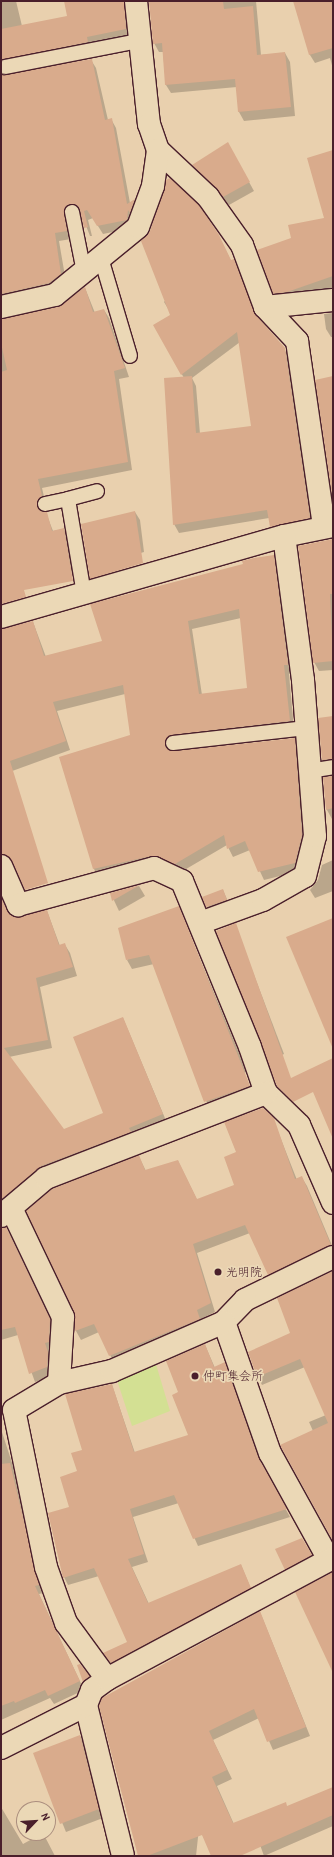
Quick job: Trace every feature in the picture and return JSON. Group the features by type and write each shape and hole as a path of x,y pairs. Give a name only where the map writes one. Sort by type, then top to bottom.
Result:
{"street":[{"path":"1,307 55,295 138,227 153,186 158,150 149,124 139,41 136,1"},
{"path":"1,617 284,536 329,527 297,341 265,307 242,245 208,197 158,150"},
{"path":"265,307 333,300"},
{"path":"200,923 263,900 305,876 315,836 303,680 284,536"},
{"path":"1,866 18,905 154,868 182,881 250,1047 266,1093 299,1125 333,1203"},
{"path":"59,1383 63,1317 6,1212 46,1178 266,1093"},
{"path":"107,1679 66,1623 46,1567 14,1410 59,1383 112,1371 224,1322 245,1300 333,1258"},
{"path":"123,1856 86,1705 92,1690 107,1679 331,1559 270,1453 224,1322"},
{"path":"1,1748 86,1705"}],"lane":[{"path":"5,67 139,41"},
{"path":"72,212 84,272"},
{"path":"101,258 130,356"},
{"path":"45,504 97,491"},
{"path":"68,499 84,594"},
{"path":"173,743 306,728"},
{"path":"309,771 333,767"}],"green space":[{"path":"155,1361 170,1411 132,1426 115,1374"}],"building":[{"path":"64,1 124,1 126,29 87,37 88,42 1,60 1,29 67,16"},
{"path":"149,1 223,1 224,9 253,6 257,55 285,52 291,107 238,112 235,79 165,85 162,43 153,44"},
{"path":"293,1 333,1 333,48 309,55"},
{"path":"92,59 105,120 112,118 127,204 135,199 130,213 128,210 127,220 97,226 87,210 84,211 88,227 84,228 79,207 74,204 67,205 64,213 67,231 55,233 61,274 49,283 1,294 1,74"},
{"path":"228,142 250,182 223,197 192,165"},
{"path":"333,150 333,276 287,292 273,294 257,250 291,238 288,225 324,218 307,158"},
{"path":"170,178 199,205 219,235 231,260 234,259 255,314 285,348 310,518 270,527 267,510 173,525 164,378 192,376 196,433 251,426 237,332 181,375 153,325 170,315 141,241 150,231 166,180"},
{"path":"85,287 93,312 104,309 125,368 114,371 128,462 38,479 42,496 37,501 37,506 42,512 47,512 52,531 64,528 73,581 24,590 26,597 1,604 1,372 7,370 1,343 1,319 58,307"},
{"path":"333,376 333,502 315,380"},
{"path":"135,511 143,563 90,579 81,524"},
{"path":"333,539 333,594 330,594 333,661 313,663 298,546"},
{"path":"274,555 288,665 284,665 290,721 172,735 168,736 165,744 166,748 174,751 295,738 302,835 295,863 258,872 245,841 227,849 224,835 175,864 151,856 93,869 59,757 130,735 123,685 53,702 66,741 10,761 48,883 25,890 12,861 1,854 1,629 33,621 44,656 102,641 90,604 243,564 242,561","holes":["239,609 247,688 199,694 188,621"]},
{"path":"333,716 333,759 322,760 318,718"},
{"path":"333,776 333,808 326,810 323,777"},
{"path":"140,885 112,901 110,893"},
{"path":"223,889 227,900 206,907 202,897"},
{"path":"1,897 7,910 15,917 47,910 59,945 65,943 73,967 36,978 48,1040 4,1048 64,1129 103,1113 73,1037 123,1017 163,1114 129,1128 131,1132 41,1166 1,1200"},
{"path":"179,906 250,1086 204,1102 149,955 126,960 118,928"},
{"path":"333,918 333,1049 286,937"},
{"path":"236,923 291,1078 333,1058 333,1139 313,1092 293,1102 277,1086 216,931"},
{"path":"263,1108 274,1118 295,1179 302,1176 331,1245 268,1275 245,1225 193,1244 211,1303 197,1310 200,1319 109,1356 94,1324 75,1331 74,1312 26,1211 52,1189 139,1155 145,1170 178,1160 197,1199 234,1185 224,1157 236,1152 224,1122"},
{"path":"6,1227 50,1319 49,1342 45,1343 48,1352 47,1367 29,1374 15,1327 1,1330 1,1228"},
{"path":"333,1271 333,1541 280,1445 328,1423 300,1359 257,1377 248,1352 290,1333 277,1298"},
{"path":"205,1344 214,1367 225,1362 258,1457 287,1509 193,1539 174,1495 130,1509 144,1554 128,1559 148,1603 241,1564 251,1588 111,1663 103,1653 127,1642 94,1568 63,1578 48,1513 69,1507 60,1477 77,1471 71,1453 82,1450 65,1394 112,1384 134,1452 188,1435 172,1395 178,1392 166,1361"},
{"path":"10,1463 39,1585 35,1586 80,1681 48,1696 45,1690 15,1703 14,1701 1,1706 1,1464"},
{"path":"302,1538 312,1555 285,1570 275,1549"},
{"path":"333,1572 333,1673 295,1592"},
{"path":"260,1611 306,1727 267,1742 254,1709 209,1731 227,1770 212,1777 233,1823 286,1802 287,1806 333,1787 333,1815 240,1856 211,1856 202,1835 147,1856 138,1856 99,1706 102,1698"},
{"path":"80,1664 90,1676 83,1682 77,1665"},
{"path":"80,1735 99,1809 60,1824 56,1813 56,1801 51,1801 33,1753"}],"place":[{"name":"光明院","path":"218,1272"},
{"name":"仲町集会所","path":"195,1376"}]}
